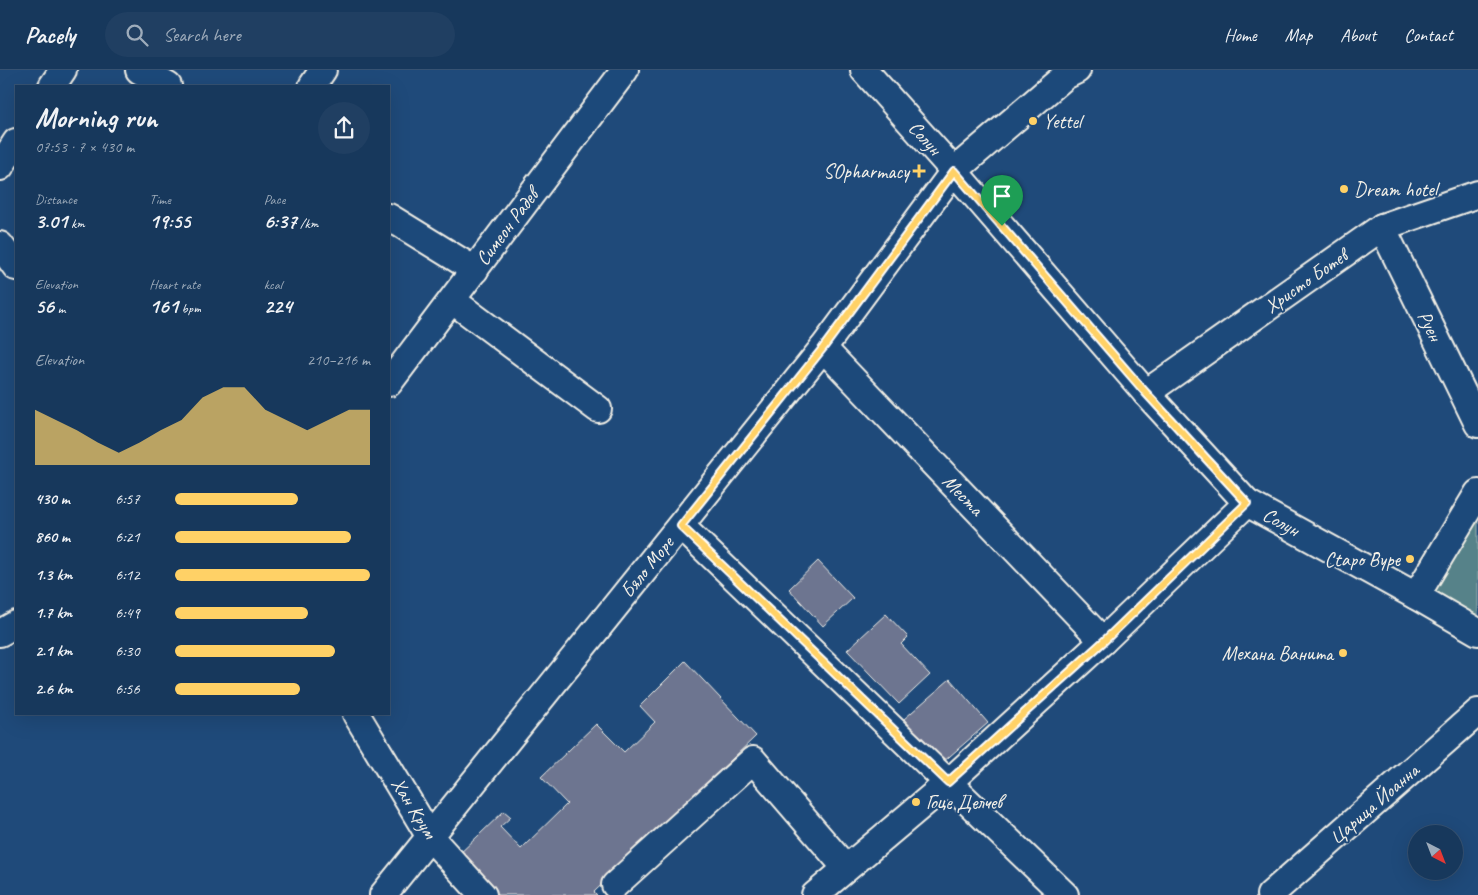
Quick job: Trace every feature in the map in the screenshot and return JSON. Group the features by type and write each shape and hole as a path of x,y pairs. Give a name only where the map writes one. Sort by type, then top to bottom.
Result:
{"street":[{"path":"53,85 63,70"},
{"path":"139,70 166,85"},
{"path":"313,85 324,70"},
{"name":"Симеон Радев","path":"390,382 453,301 474,270 625,70"},
{"name":"Бяло Море","path":"383,895 823,348 954,171 1067,72"},
{"name":"Солун","path":"869,73 1146,393 1247,503 1478,632"},
{"path":"0,167 15,144"},
{"name":"Христо Ботев","path":"1146,393 1382,227 1478,194"},
{"path":"390,218 474,270"},
{"name":"Руен","path":"1382,227 1478,424"},
{"path":"0,245 15,266"},
{"path":"453,301 598,409"},
{"name":"Места","path":"823,348 1103,642"},
{"path":"1416,596 1478,493"},
{"path":"815,895 948,782 1103,642 1247,503"},
{"path":"681,526 1065,895"},
{"path":"0,633 15,625"},
{"name":"Царица Йоанна","path":"1270,895 1478,712"},
{"name":"Хан Крум","path":"357,715 430,837 483,895"},
{"path":"615,885 753,760 846,868"}],"green space":[{"path":"1478,512 1478,622 1431,593"}],"building":[{"path":"818,561 853,598 823,626 789,589"},
{"path":"886,614 908,637 901,644 930,675 899,704 847,650"},
{"path":"685,661 756,736 594,892 597,895 489,895 454,859 504,811 511,817 500,827 521,849 567,804 541,777 596,724 624,752 655,722 640,706"},
{"path":"950,679 988,723 942,763 904,719"}],"place":[{"name":"Yettel","path":"1033,121"},
{"name":"SOpharmacy","path":"919,171"},
{"name":"Dream hotel","path":"1344,189"},
{"name":"Ctapo Bype","path":"1410,559"},
{"name":"Механа Ванита","path":"1343,653"},
{"name":"Гоце Делчев","path":"916,802"}],"route":[{"path":"954,171 1002,226 1146,393 1247,503 1103,642 948,782 681,526 823,348 954,171"}]}
